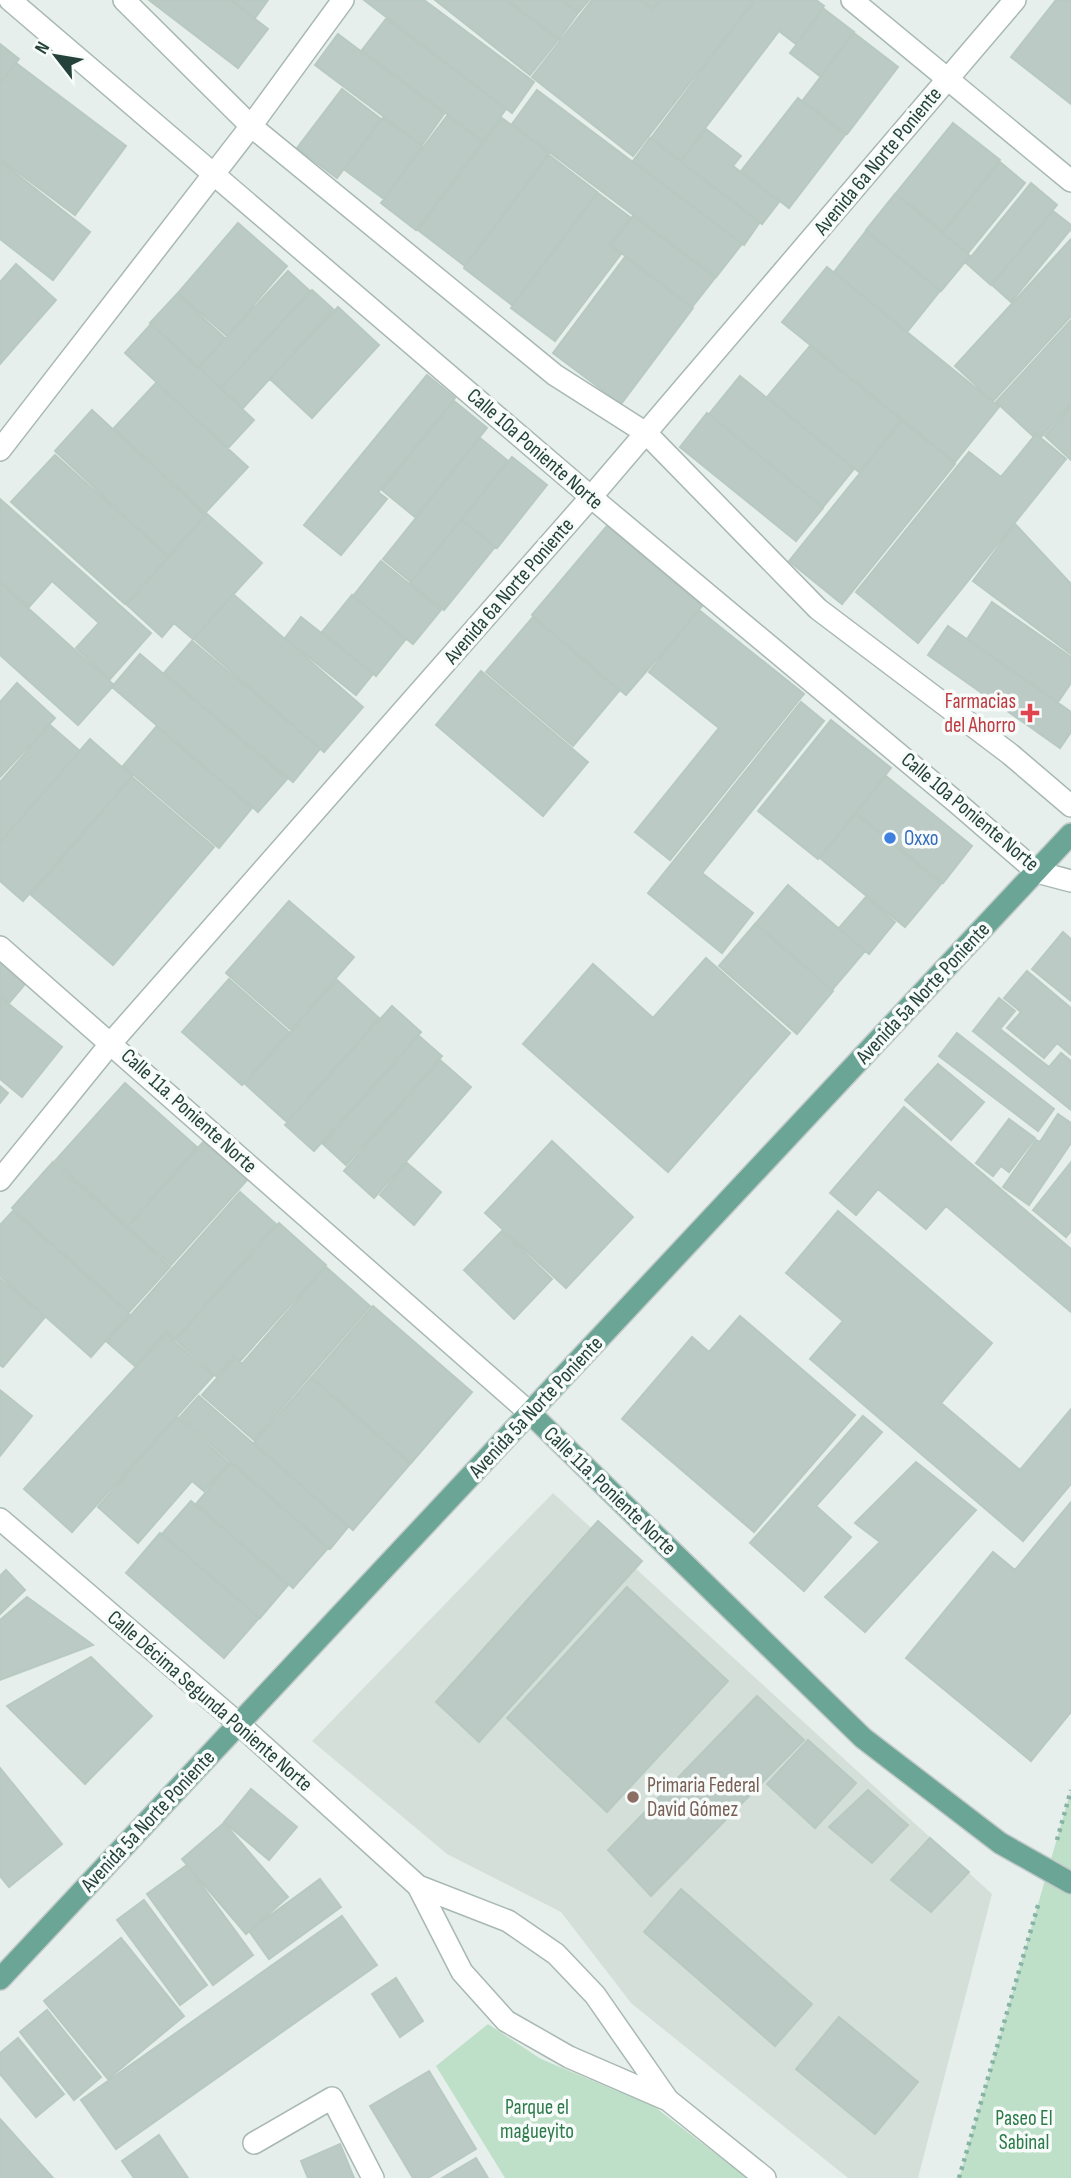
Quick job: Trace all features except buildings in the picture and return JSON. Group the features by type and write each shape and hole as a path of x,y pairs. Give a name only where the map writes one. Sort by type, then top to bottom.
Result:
{"main road":[{"name":"Avenida 5a Norte Poniente","path":"0,1979 1071,834"},
{"name":"Calle 11a. Poniente Norte","path":"530,1413 863,1738 1000,1843 1070,1882"}],"street":[{"name":"Calle 10a Poniente Norte","path":"10,0 591,497 1037,872 1071,881"},
{"path":"124,0 251,126 555,375 646,433 818,609 1010,754 1071,806"},
{"path":"0,450 251,126 343,0"},
{"path":"852,0 1071,181"},
{"name":"Avenida 6a Norte Poniente","path":"0,1180 111,1043 591,497 1015,0"},
{"name":"Calle 11a. Poniente Norte","path":"0,947 530,1413"},
{"name":"Calle Décima Segunda Poniente Norte","path":"0,1519 239,1724 418,1886 462,1972 506,2021 569,2057 668,2100 765,2178"},
{"name":"Calle Décima Segunda Poniente Norte","path":"418,1886 508,1921 556,1954 595,1995 668,2100"},
{"path":"254,2143 332,2098 373,2178"}],"path":[{"path":"959,2178 1071,1790"}],"shaded area":[{"name":"Primaria Federal David Gómez","path":"553,1493 992,1894 918,2178 848,2178 631,2003 561,1912 447,1854 312,1741"}],"green space":[{"name":"Paseo El Sabinal","path":"1071,1790 1071,2178 959,2178"},
{"name":"Parque el magueyito","path":"488,2024 541,2059 655,2107 747,2178 505,2178 436,2066"}],"place":[{"name":"Farmacias del Ahorro","path":"1030,713"},
{"name":"Oxxo","path":"890,838"},
{"name":"Primaria Federal David Gómez","path":"633,1797"}]}
